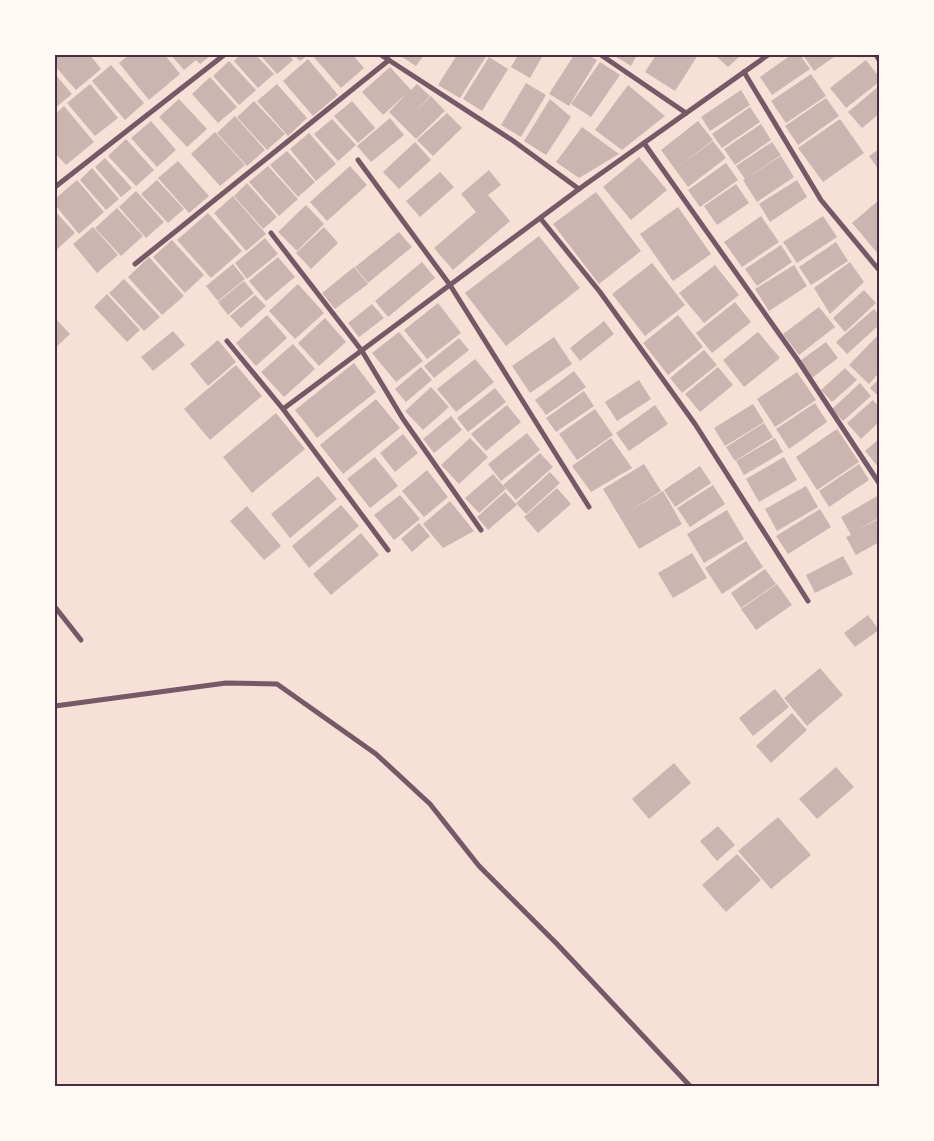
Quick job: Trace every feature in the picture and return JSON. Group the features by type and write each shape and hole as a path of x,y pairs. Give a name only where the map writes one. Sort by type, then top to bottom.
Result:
{"street":[{"path":"55,187 224,55"},
{"path":"381,55 512,140 579,189"},
{"path":"601,55 686,113"},
{"path":"283,409 541,220 579,189 768,55"},
{"path":"876,55 879,60"},
{"path":"135,264 389,60"},
{"path":"744,72 821,200 879,270"},
{"path":"644,143 797,359 879,483"},
{"path":"358,160 450,285 589,507"},
{"path":"541,220 600,292 695,424 808,601"},
{"path":"271,233 362,350 403,419 481,530"},
{"path":"227,340 283,409 388,550"},
{"path":"55,607 81,640"},
{"path":"55,706 226,684 277,684 376,754 430,804 479,866 557,944 690,1086"}],"building":[{"path":"55,55 90,55 101,69 76,90 55,66"},
{"path":"129,55 165,55 180,74 149,100 119,63"},
{"path":"171,55 211,55 200,64 196,60 184,70"},
{"path":"240,55 256,55 274,74 258,88 234,61"},
{"path":"260,55 289,55 293,60 277,74"},
{"path":"294,55 308,55 300,61"},
{"path":"312,55 353,55 364,68 341,88"},
{"path":"399,55 424,55 416,66"},
{"path":"457,55 487,55 460,98 438,85"},
{"path":"518,55 543,55 530,78 511,67"},
{"path":"574,55 588,55 597,60 569,106 549,94"},
{"path":"613,55 637,55 631,66"},
{"path":"656,55 698,55 675,91 645,72"},
{"path":"715,55 741,55 728,67"},
{"path":"791,55 800,55 810,69 772,95 760,77"},
{"path":"803,55 837,55 814,71"},
{"path":"489,57 508,69 482,111 463,99"},
{"path":"308,59 338,95 313,116 283,81"},
{"path":"866,60 879,77 879,82 846,108 830,88"},
{"path":"229,61 256,90 239,105 213,76"},
{"path":"600,62 620,75 591,117 571,104"},
{"path":"111,65 144,103 125,120 92,81"},
{"path":"390,67 411,90 417,84 430,96 415,112 431,96 445,111 416,139 389,112 407,93 383,115 362,92"},
{"path":"55,74 72,94 55,108"},
{"path":"811,74 826,96 786,123 771,101"},
{"path":"210,77 237,107 218,123 192,94"},
{"path":"526,83 546,95 521,137 501,125"},
{"path":"90,84 118,118 95,136 67,103"},
{"path":"277,84 307,118 288,136 257,101"},
{"path":"628,85 665,116 622,150 595,130"},
{"path":"879,86 879,114 862,128 848,112"},
{"path":"741,90 750,105 710,131 701,117"},
{"path":"826,98 839,116 798,145 785,126"},
{"path":"179,99 207,129 187,147 159,117"},
{"path":"550,99 571,117 546,155 524,141"},
{"path":"254,101 285,134 267,150 237,117"},
{"path":"352,101 375,128 358,143 334,116"},
{"path":"64,106 94,142 66,165 55,153 55,114"},
{"path":"750,107 760,122 722,148 712,134"},
{"path":"447,113 462,128 433,156 417,140"},
{"path":"235,116 265,150 247,166 217,133"},
{"path":"390,118 404,135 371,162 357,146"},
{"path":"332,119 356,145 338,161 314,134"},
{"path":"840,119 864,153 823,182 798,148"},
{"path":"151,121 176,150 157,167 131,138"},
{"path":"698,121 713,140 678,167 713,141 726,158 688,187 661,150"},
{"path":"761,124 771,140 735,165 724,149"},
{"path":"582,127 619,154 579,178 556,162"},
{"path":"215,132 245,165 220,186 191,154"},
{"path":"309,133 336,164 316,181 290,149"},
{"path":"126,139 154,170 136,186 108,156"},
{"path":"415,142 431,160 399,189 383,172"},
{"path":"772,142 781,155 745,179 736,166"},
{"path":"879,149 879,170 869,156"},
{"path":"287,151 315,182 298,197 270,165"},
{"path":"781,156 794,177 757,202 743,180"},
{"path":"639,157 667,190 631,220 603,187"},
{"path":"105,158 132,188 121,197 95,167"},
{"path":"178,161 209,196 189,213 158,178"},
{"path":"726,163 738,180 700,207 688,190"},
{"path":"268,166 298,199 279,216 249,182"},
{"path":"350,166 367,185 327,221 310,202"},
{"path":"92,168 119,199 106,210 80,180"},
{"path":"489,170 501,185 488,195 510,221 453,270 434,248 476,212 461,194"},
{"path":"440,172 454,187 420,217 406,201"},
{"path":"77,180 104,212 79,234 55,205 55,199"},
{"path":"157,180 184,209 168,223 141,194"},
{"path":"797,180 807,197 770,222 759,204"},
{"path":"247,183 277,217 263,229 234,196"},
{"path":"736,184 749,203 717,225 704,206"},
{"path":"136,191 164,222 146,238 119,207"},
{"path":"596,192 641,251 599,284 553,224"},
{"path":"233,196 266,234 246,251 214,213"},
{"path":"879,200 879,255 852,223"},
{"path":"306,205 324,224 297,251 278,232"},
{"path":"678,207 711,254 673,281 640,234"},
{"path":"117,208 143,236 121,256 95,228"},
{"path":"55,211 75,233 55,251"},
{"path":"208,213 242,251 211,278 177,240"},
{"path":"761,216 779,242 742,267 724,242"},
{"path":"823,216 837,237 797,263 783,242"},
{"path":"93,227 118,255 97,273 73,244"},
{"path":"324,227 338,243 311,269 296,253"},
{"path":"399,232 412,247 368,283 355,267"},
{"path":"539,236 580,288 506,346 465,293"},
{"path":"265,238 278,254 247,279 235,263"},
{"path":"172,240 204,275 185,293 153,257"},
{"path":"836,242 848,261 811,285 799,267"},
{"path":"781,245 792,262 757,286 745,269"},
{"path":"149,257 184,296 162,315 128,277"},
{"path":"278,257 295,277 266,301 249,281"},
{"path":"422,262 435,278 388,317 375,301"},
{"path":"850,262 864,282 830,314 814,288"},
{"path":"652,263 685,305 645,336 612,294"},
{"path":"233,264 245,279 218,301 206,286"},
{"path":"715,265 739,295 704,323 679,293"},
{"path":"794,265 807,286 769,311 755,289"},
{"path":"354,267 368,284 335,309 322,293"},
{"path":"124,279 160,317 144,331 109,293"},
{"path":"244,281 254,293 228,315 218,302"},
{"path":"298,284 324,313 295,339 269,311"},
{"path":"864,290 876,303 845,332 833,318"},
{"path":"107,294 140,330 127,342 94,307"},
{"path":"255,295 266,306 241,328 230,316"},
{"path":"735,302 751,322 712,353 696,333"},
{"path":"438,303 461,333 427,359 404,330"},
{"path":"372,304 384,318 359,337 348,323"},
{"path":"819,307 835,327 799,355 783,334"},
{"path":"874,309 879,315 879,325 847,354 836,342"},
{"path":"267,315 287,338 256,366 236,343"},
{"path":"678,315 703,347 668,375 643,343"},
{"path":"55,318 70,334 55,348"},
{"path":"325,318 346,342 319,366 298,343"},
{"path":"604,321 614,334 580,361 570,348"},
{"path":"173,331 185,345 153,371 141,357"},
{"path":"399,332 423,361 396,382 372,353"},
{"path":"758,332 780,358 744,387 723,360"},
{"path":"879,334 879,373 869,384 849,365"},
{"path":"554,337 572,364 530,393 512,366"},
{"path":"459,338 469,350 434,378 424,366"},
{"path":"218,340 236,362 208,386 190,364"},
{"path":"826,342 838,358 812,378 800,361"},
{"path":"293,344 315,369 284,397 261,372"},
{"path":"704,350 717,365 682,393 670,378"},
{"path":"475,359 494,382 456,412 437,389"},
{"path":"354,363 376,392 317,438 295,410"},
{"path":"236,365 262,396 210,440 184,409"},
{"path":"421,367 432,380 406,402 395,389"},
{"path":"718,367 733,385 700,412 685,394"},
{"path":"845,368 857,380 832,402 821,390"},
{"path":"574,371 586,387 546,415 535,400"},
{"path":"797,372 816,400 775,427 757,399"},
{"path":"879,379 879,397 870,388"},
{"path":"639,380 651,399 617,421 605,402"},
{"path":"860,383 871,396 843,421 832,409"},
{"path":"431,387 449,407 423,430 405,411"},
{"path":"495,388 506,402 468,432 457,418"},
{"path":"584,391 594,406 556,432 546,418"},
{"path":"376,399 400,428 343,474 320,445"},
{"path":"873,400 879,407 879,422 861,439 847,423"},
{"path":"815,403 827,422 789,449 776,429"},
{"path":"753,404 764,422 725,446 714,428"},
{"path":"507,405 521,422 486,451 471,434"},
{"path":"655,405 668,424 629,451 616,433"},
{"path":"595,409 613,435 577,460 559,434"},
{"path":"276,413 305,449 252,493 223,457"},
{"path":"451,416 462,430 434,453 423,439"},
{"path":"764,423 773,437 735,461 726,447"},
{"path":"837,429 859,462 817,490 796,457"},
{"path":"527,433 540,450 501,481 488,464"},
{"path":"403,434 418,453 395,472 380,453"},
{"path":"470,438 488,457 459,484 441,465"},
{"path":"611,438 632,468 591,492 572,466"},
{"path":"775,438 783,452 744,475 736,461"},
{"path":"879,439 879,468 865,451"},
{"path":"540,453 553,467 516,500 503,485"},
{"path":"375,457 398,486 370,508 347,479"},
{"path":"784,457 797,480 759,502 746,479"},
{"path":"644,464 661,491 628,512 663,491 682,524 639,549 603,489"},
{"path":"859,464 869,480 829,507 819,491"},
{"path":"700,466 711,483 675,507 664,490"},
{"path":"427,470 448,497 424,517 402,491"},
{"path":"550,472 560,483 526,514 516,503"},
{"path":"493,474 506,489 479,513 465,498"},
{"path":"318,476 337,499 290,538 271,514"},
{"path":"713,485 725,504 690,527 677,508"},
{"path":"806,486 818,507 777,531 765,509"},
{"path":"557,488 571,504 538,533 524,517"},
{"path":"505,492 517,505 488,530 477,517"},
{"path":"400,495 420,519 394,540 374,515"},
{"path":"879,495 879,518 857,530 879,519 879,542 856,555 846,537 851,535 841,517"},
{"path":"450,501 474,531 443,548 423,524"},
{"path":"341,505 359,526 309,568 292,546"},
{"path":"247,506 281,546 264,560 230,521"},
{"path":"820,509 831,527 788,554 776,536"},
{"path":"727,510 744,539 704,563 687,534"},
{"path":"419,523 430,536 412,552 401,539"},
{"path":"361,533 379,555 331,595 313,574"},
{"path":"746,541 763,567 722,594 705,568"},
{"path":"692,553 707,578 673,598 658,573"},
{"path":"843,556 853,574 815,593 806,575"},
{"path":"765,569 776,584 741,608 731,593"},
{"path":"777,584 792,605 756,630 741,609"},
{"path":"868,615 879,630 855,647 844,633"},
{"path":"820,668 843,695 807,726 784,698"},
{"path":"775,689 789,707 753,736 739,718"},
{"path":"792,713 807,730 771,763 756,746"},
{"path":"674,763 691,783 649,819 632,799"},
{"path":"836,767 854,787 817,819 799,799"},
{"path":"778,817 811,855 771,889 738,851"},
{"path":"718,826 735,845 717,861 700,841"},
{"path":"737,854 761,880 726,912 702,885"}]}
